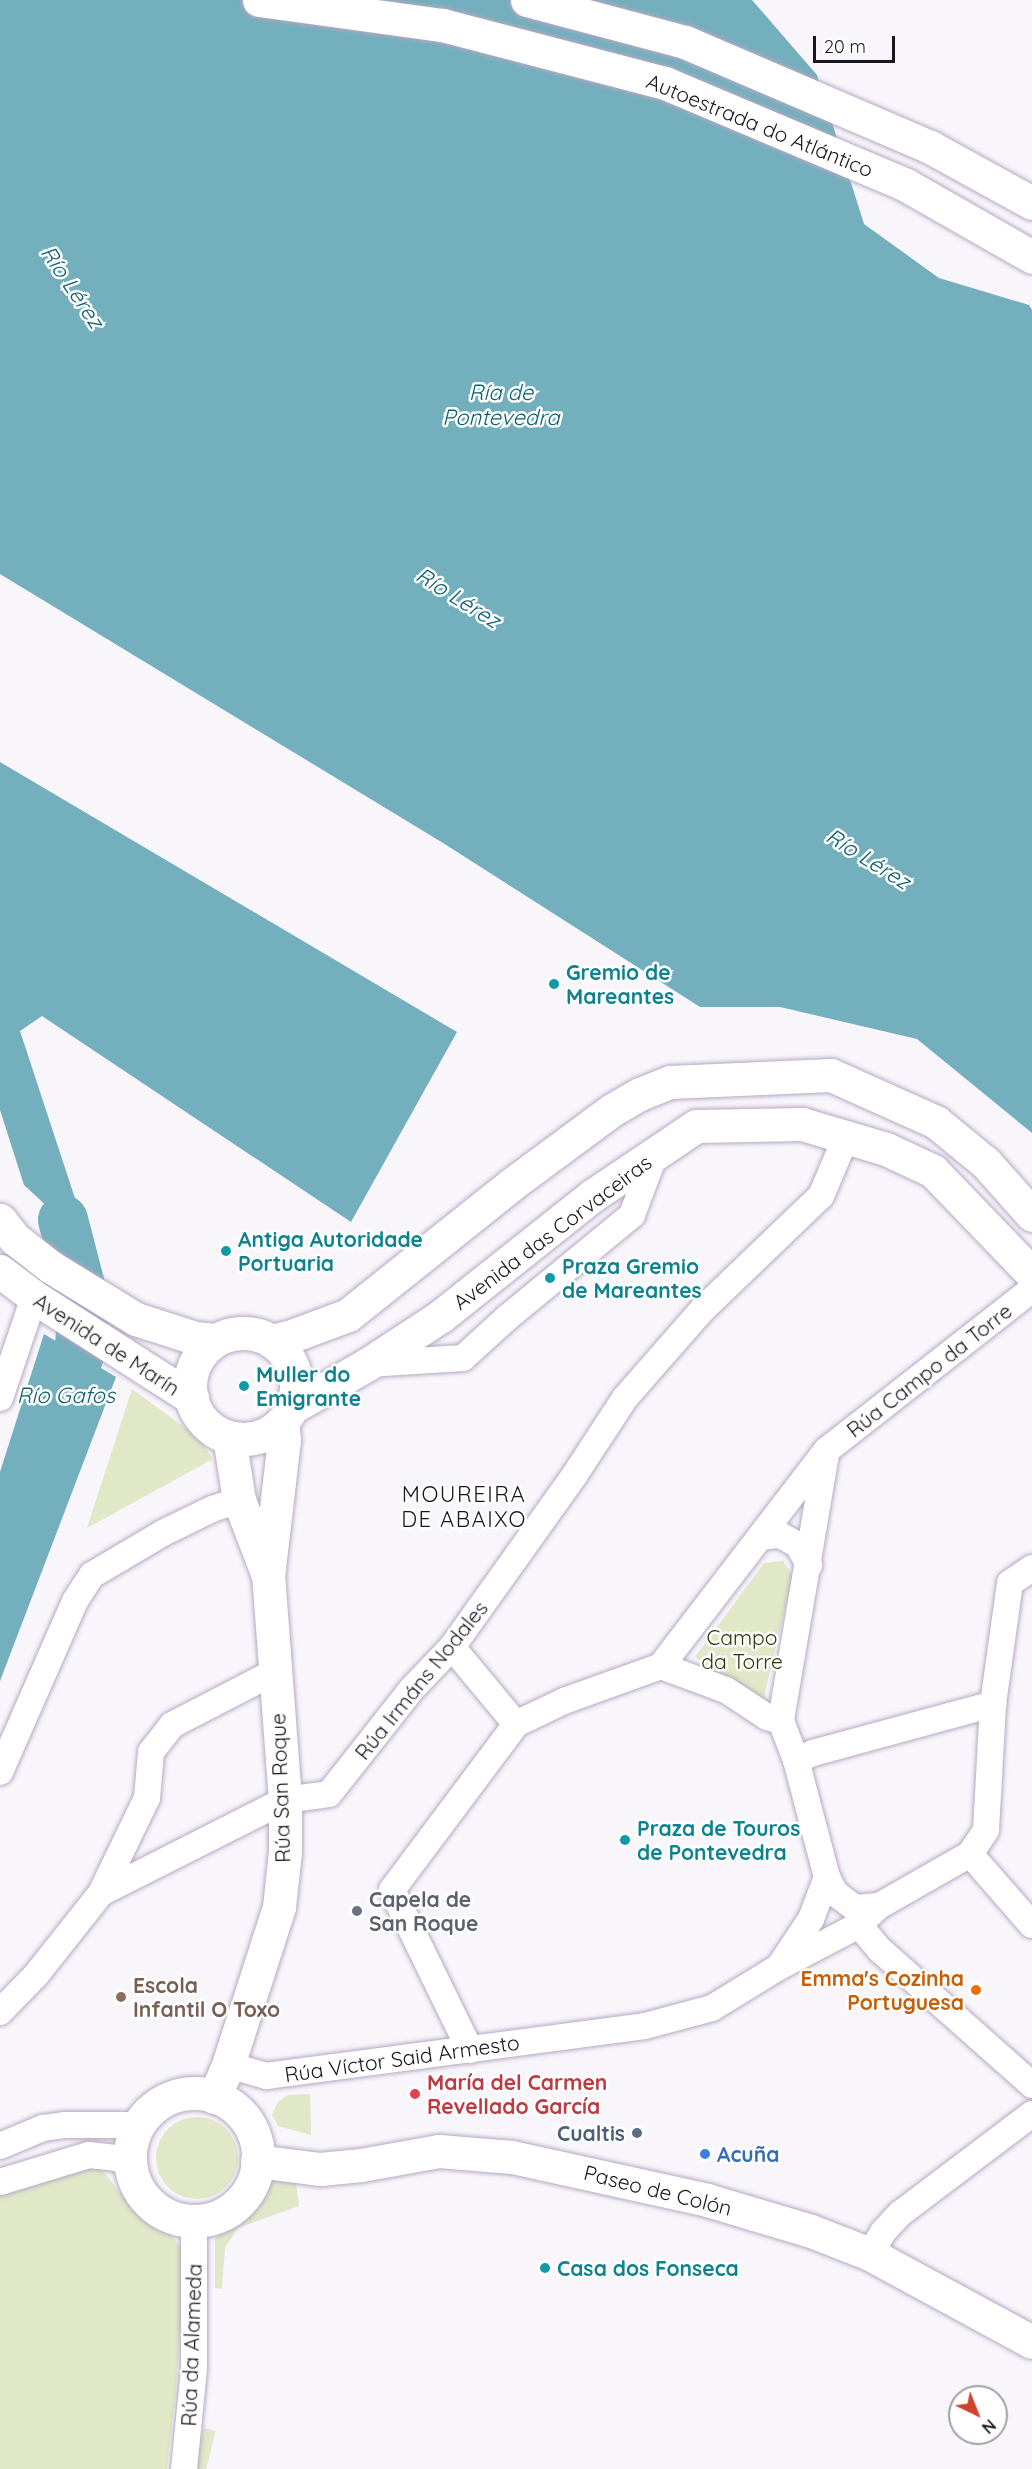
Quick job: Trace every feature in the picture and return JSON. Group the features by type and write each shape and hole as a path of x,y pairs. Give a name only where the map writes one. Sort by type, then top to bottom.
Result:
{"main road":[{"name":"Autoestrada do Atlántico","path":"260,0 442,25 665,83 906,185 1032,257"},
{"path":"527,0 685,42 930,147 1032,203"},
{"path":"271,1341 289,1337 348,1315 512,1184 604,1116 640,1094 670,1082 831,1075 936,1122 986,1163 1032,1215"},
{"name":"Avenida das Corvaceiras","path":"286,1415 441,1316 592,1196 696,1126 802,1124 886,1149 933,1171 1032,1274"},
{"name":"Avenida de Marín","path":"0,1220 15,1239 51,1267 111,1305 153,1326 195,1338 216,1340"},
{"name":"Avenida de Marín","path":"21,1292 107,1342 192,1398"},
{"path":"244,1333 271,1341 283,1351 291,1363 296,1378 295,1393 286,1415 258,1437 229,1437 205,1422 196,1411 190,1381 195,1365 203,1351 216,1340 244,1333"},
{"name":"Rúa San Roque","path":"214,2097 228,2065 279,1907 285,1851 285,1800 268,1576 286,1415"},
{"name":"Rúa San Roque","path":"229,1437 239,1500 268,1576"},
{"path":"200,2094 214,2097 229,2104 242,2115 256,2144 258,2161 248,2191 237,2203 210,2219 194,2221 171,2217 151,2205 137,2186 130,2164 133,2138 138,2126 158,2104 171,2097 200,2094"},
{"name":"Paseo de Colón","path":"258,2161 320,2169 361,2165 439,2151 512,2157 707,2200 811,2231 870,2254 1032,2342"}],"street":[{"name":"Rúa Irmáns Nodales","path":"101,1893 285,1800 329,1794 411,1690 452,1647 574,1476 625,1398 703,1309 821,1196 846,1137"},
{"path":"368,1364 463,1358 508,1317 632,1215 655,1154"},
{"name":"Rúa Campo da Torre","path":"661,1666 826,1450 1032,1289"},
{"path":"0,1398 21,1292"},
{"name":"Rúa Campo da Torre","path":"781,1721 809,1565 826,1450"},
{"path":"0,1772 75,1601 92,1575 163,1533 212,1509 239,1500"},
{"path":"760,1537 780,1536 798,1545 809,1565"},
{"name":"Rúa Víctor Said Armesto","path":"228,2065 266,2076 645,2026 712,2008 779,1967 859,1925 879,1906 970,1854 986,1830 993,1704 1010,1583 1032,1568"},
{"path":"452,1647 516,1724"},
{"path":"470,2050 392,1890 516,1724 564,1701 661,1666 726,1690 767,1717 781,1721 796,1760 827,1877 835,1893 855,1908 879,1906"},
{"path":"0,2012 36,1975 101,1893 147,1798 151,1752 172,1725 276,1671"},
{"path":"796,1760 813,1753 993,1704"},
{"path":"970,1854 1032,1925"},
{"name":"Rúa Víctor Said Armesto","path":"779,1967 811,1919 827,1877"},
{"path":"859,1925 879,1949 1032,2085"},
{"path":"870,2254 884,2232 901,2213 1032,2114"},
{"path":"0,2146 43,2128 64,2125 138,2126"},
{"path":"0,2182 89,2155 116,2158 130,2164"},
{"name":"Rúa da Alameda","path":"184,2469 194,2368 194,2221"}],"green space":[{"path":"132,1389 198,1437 213,1459 87,1528"},
{"name":"Campo da Torre","path":"783,1561 793,1576 762,1705 695,1657 764,1563"},
{"path":"310,2094 311,2135 278,2126 272,2115 278,2102 288,2095"},
{"path":"197,2117 220,2124 226,2129 231,2135 238,2158 231,2181 226,2187 220,2192 197,2199 174,2192 168,2187 163,2181 156,2158 163,2135 168,2129 174,2124"},
{"path":"84,2149 126,2199 170,2234 185,2252 176,2390 167,2469 0,2469 0,2178"},
{"path":"270,2180 296,2183 299,2206 238,2228 225,2248 222,2289 215,2288 215,2238 240,2221 259,2204"},
{"path":"204,2428 216,2431 206,2469 194,2468"}],"water":[{"name":"Ría de Pontevedra","path":"0,0 752,0 817,75 864,224 939,278 1029,305 1032,310 1032,1133 917,1039 780,1007 700,1007 443,843 0,574"},
{"path":"0,762 457,1032 351,1222 42,1016 20,1031 91,1247 24,1185 0,1110"},
{"name":"Río Gafos","path":"44,1334 116,1377 0,1681 0,1472"}],"waterway":[{"name":"Río Gafos","path":"57,1419 79,1355 84,1301 63,1220"}],"place":[{"name":"Gremio de Mareantes","path":"554,984"},
{"name":"Antiga Autoridade Portuaria","path":"226,1251"},
{"name":"Praza Gremio de Mareantes","path":"550,1278"},
{"name":"Muller do Emigrante","path":"244,1386"},
{"name":"Praza de Touros de Pontevedra","path":"625,1840"},
{"name":"Capela de San Roque","path":"357,1911"},
{"name":"Emma's Cozinha Portuguesa","path":"976,1990"},
{"name":"Escola Infantil O Toxo","path":"121,1997"},
{"name":"María del Carmen Revellado García","path":"415,2094"},
{"name":"Cualtis","path":"637,2133"},
{"name":"Acuña","path":"705,2154"},
{"name":"Casa dos Fonseca","path":"545,2268"}],"district":[{"name":"MOUREIRA DE ABAIXO","path":"464,1506"}],"water label":[{"name":"Río Lérez","path":"72,287"},
{"name":"Río Lérez","path":"458,598"},
{"name":"Río Lérez","path":"868,859"}]}
